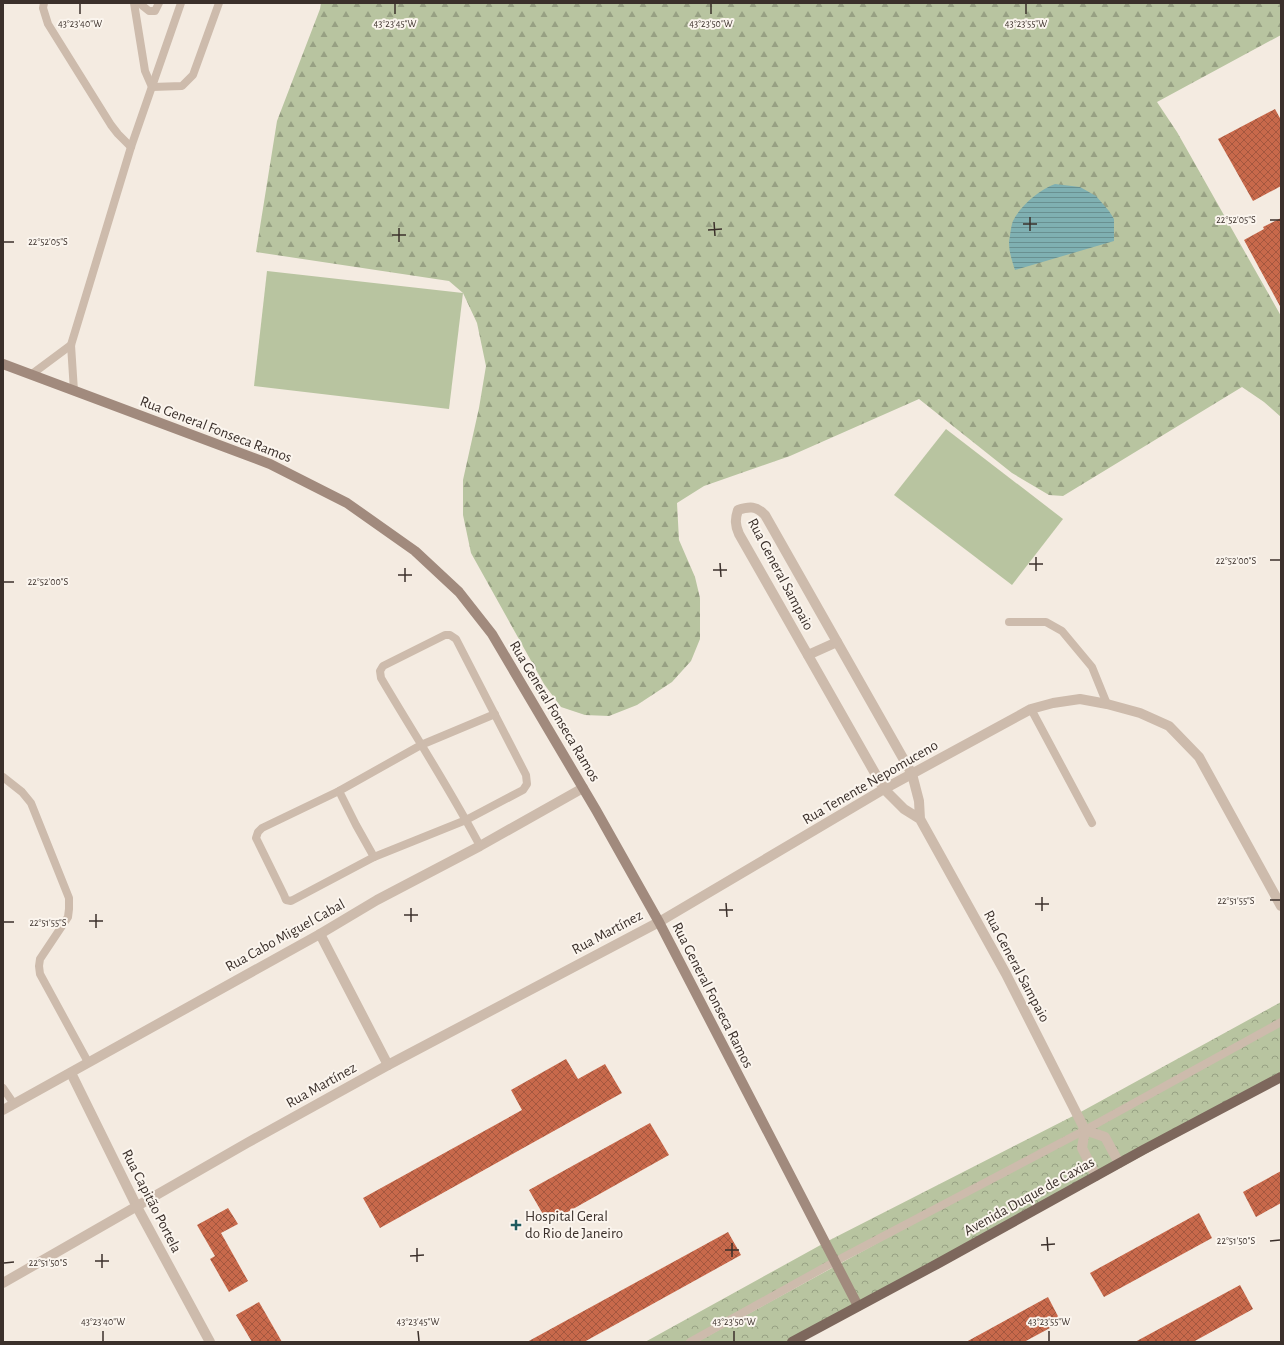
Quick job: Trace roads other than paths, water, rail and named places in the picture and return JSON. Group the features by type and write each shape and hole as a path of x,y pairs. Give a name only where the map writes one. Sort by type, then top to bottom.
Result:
{"main road":[{"name":"Avenida Duque de Caxias","path":"792,1342 1281,1076"}],"street":[{"name":"Rua General Fonseca Ramos","path":"3,364 270,464 347,503 415,551 459,592 492,634 583,788 659,922 858,1306"},
{"name":"Rua General Sampaio","path":"920,819 904,809 884,789 739,534 735,518 738,510 748,507 759,509 765,515 912,774 919,800 920,819 1006,974 1085,1130"},
{"path":"808,655 837,642"},
{"name":"Rua Tenente Nepomuceno","path":"659,922 884,789 1031,709 1053,703 1080,700 1107,704 1140,713 1169,726 1199,757 1281,906"},
{"name":"Rua Cabo Miguel Cabal","path":"3,1110 320,934 378,900 480,846 583,788"},
{"name":"Rua Martínez","path":"3,1283 247,1143 388,1065 659,922"},
{"path":"320,934 388,1065"},
{"name":"Rua Capitão Portela","path":"71,1073 137,1207 210,1342"},
{"path":"1096,1176 1082,1148 1085,1130 1105,1137 1120,1163"}],"lane":[{"path":"134,3 145,71 152,86"},
{"path":"139,3 150,11 155,10 159,3"},
{"path":"74,391 71,345 131,147 181,3"},
{"path":"152,86 182,86 193,75 219,3"},
{"path":"43,5 48,24 111,124 118,134 131,147"},
{"path":"32,374 71,345"},
{"path":"1009,622 1046,622 1062,631 1092,667 1107,704"},
{"path":"480,846 466,820 421,745 381,678 380,670 383,666 445,635 450,635 456,639 495,714 526,775 527,784 523,790 466,820 374,857 291,901 286,900 256,838 258,832 262,828 339,791 421,745 495,714"},
{"path":"1031,709 1092,824"},
{"path":"3,777 22,792 31,803 69,898 68,917 40,959 39,966 40,974 88,1062"},
{"path":"339,791 374,857"},
{"path":"690,1342 836,1261 1085,1130 1281,1022"},
{"path":"3,1088 14,1104"}],"water":[{"path":"1055,184 1080,187 1096,196 1114,219 1114,241 1015,270 1009,246 1013,221 1016,215 1031,199 1043,190"}],"place":[{"name":"Hospital Geral do Rio de Janeiro","path":"516,1225"}]}
